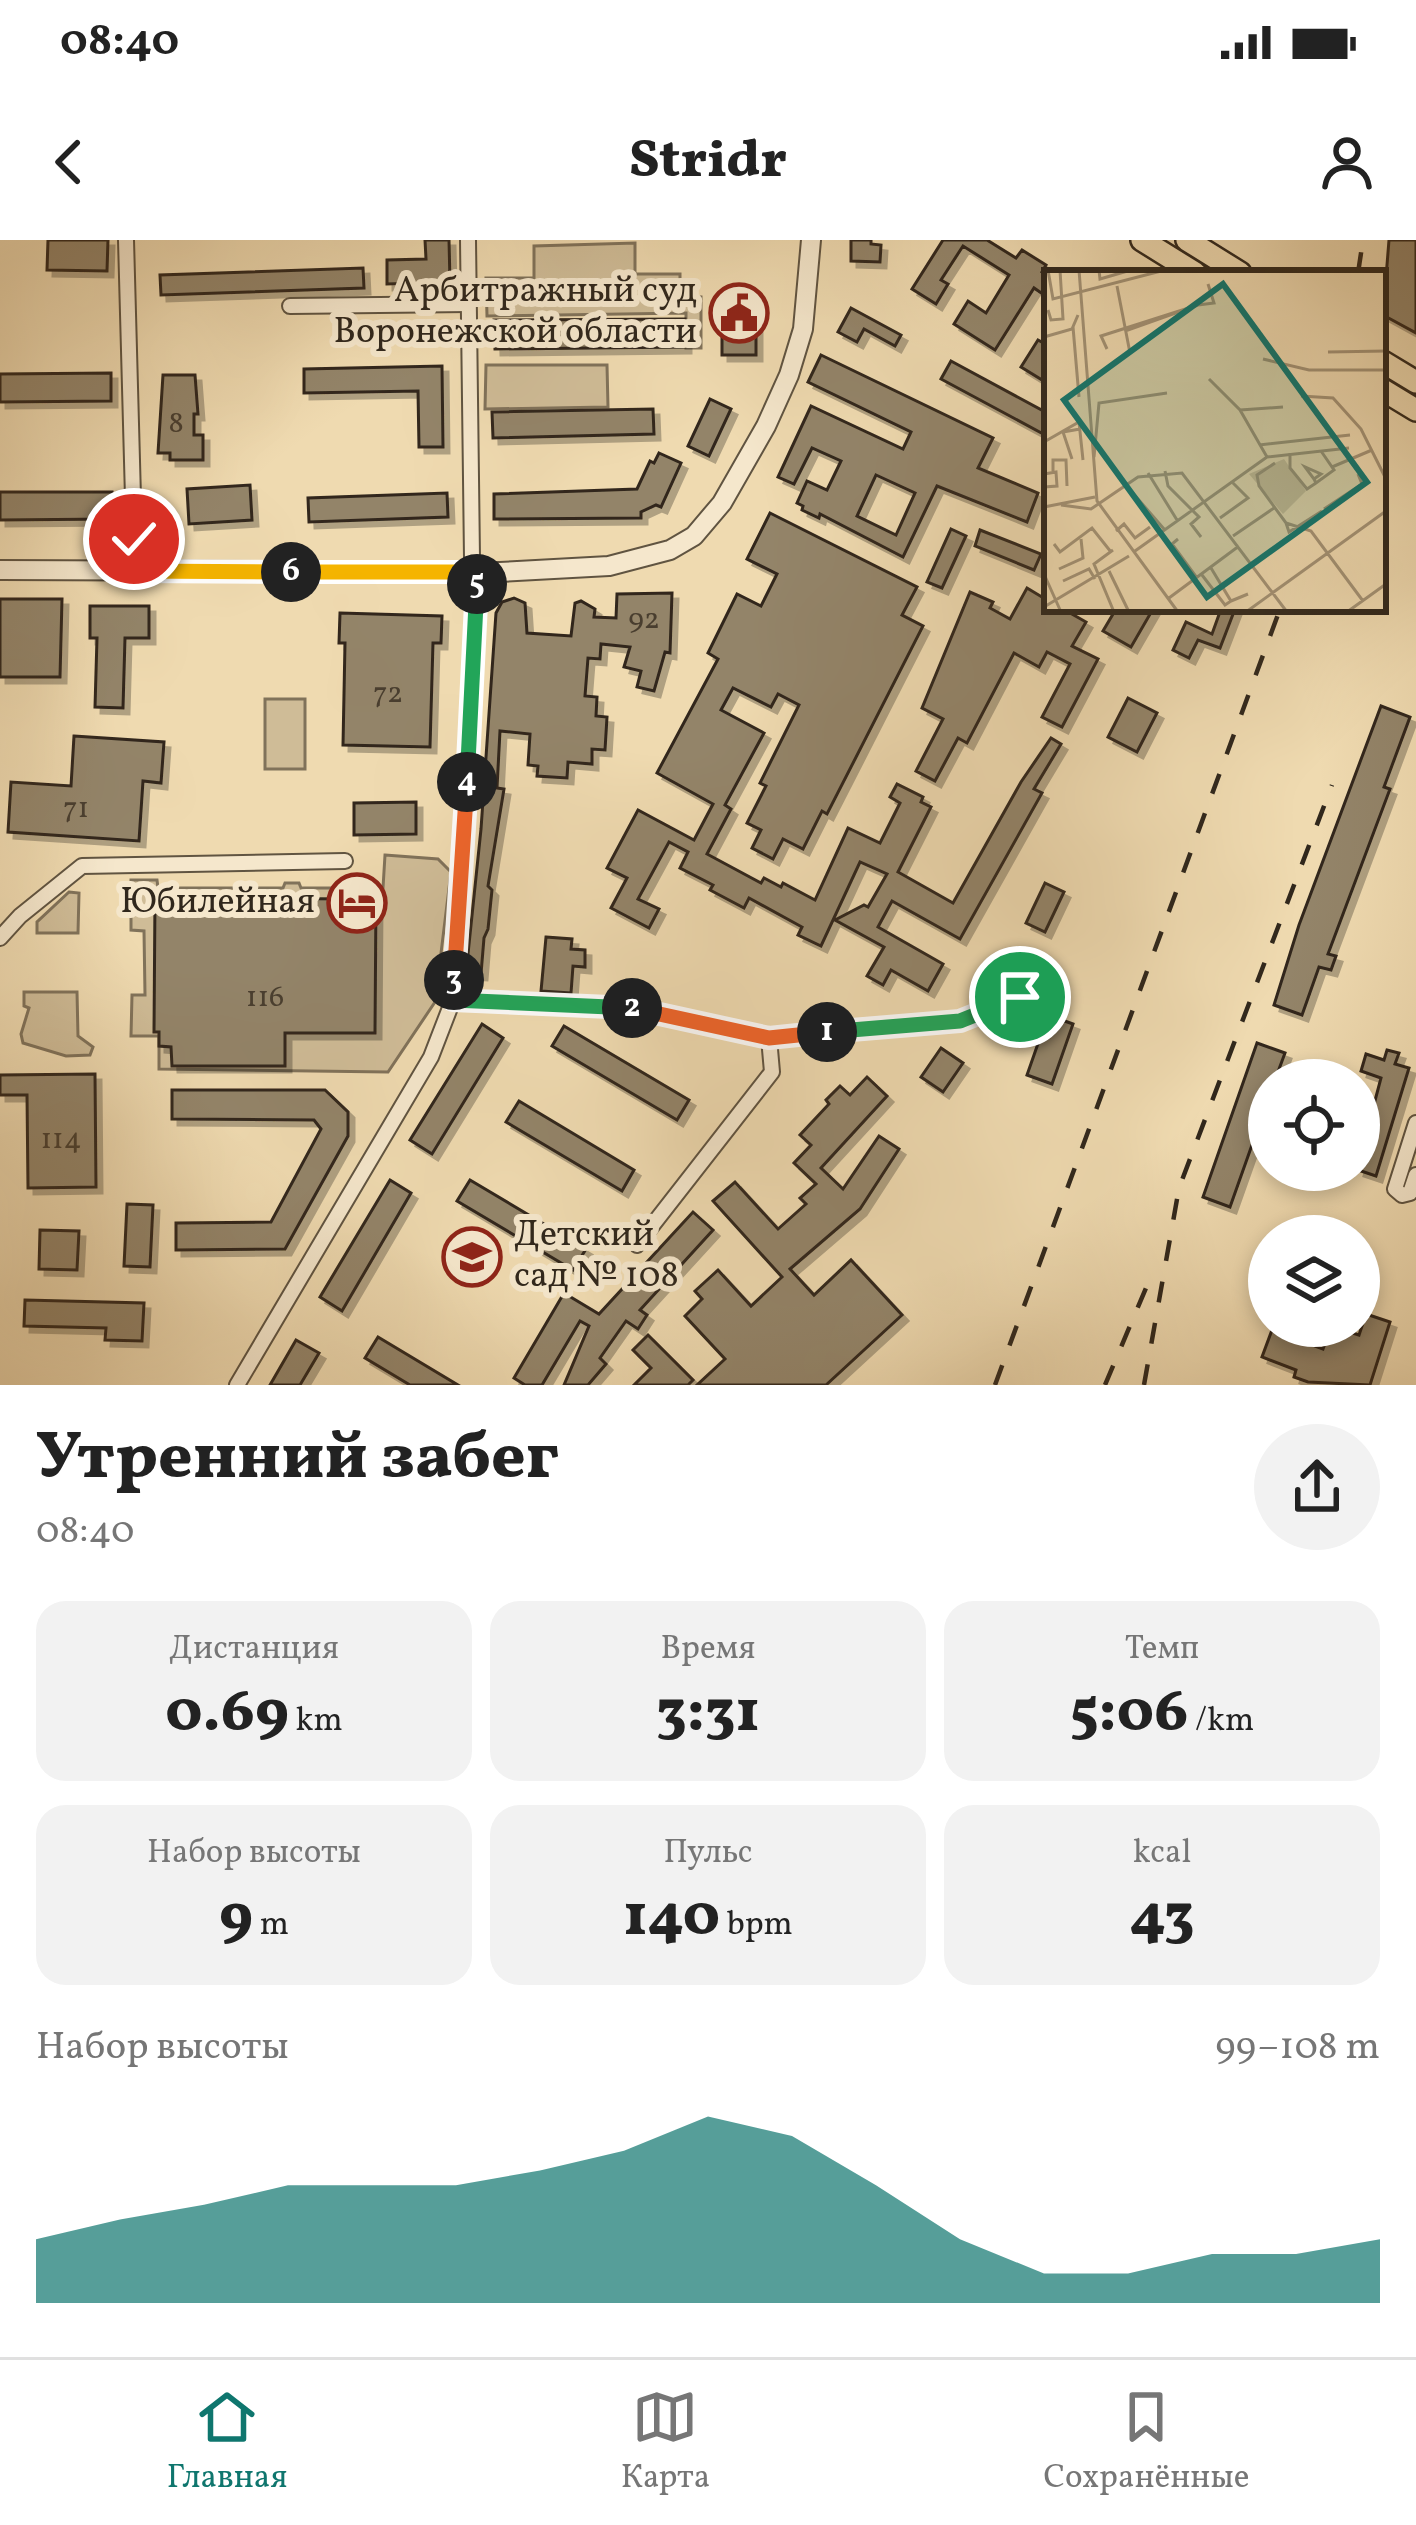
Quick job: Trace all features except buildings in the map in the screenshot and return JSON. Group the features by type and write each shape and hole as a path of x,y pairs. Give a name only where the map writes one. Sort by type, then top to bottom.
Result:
{"main road":[{"path":"1142,240 1190,270"},
{"path":"1187,240 1235,270"},
{"path":"1388,365 1416,382"},
{"path":"1386,391 1416,410"}],"street":[{"path":"126,240 134,571"},
{"path":"237,1385 431,1058 453,1000 477,572 472,558 468,240"},
{"path":"0,570 477,572 642,560 694,536 722,503 766,427 789,375 808,303 811,240"},
{"path":"290,306 469,304"},
{"path":"0,938 82,866 345,861"},
{"path":"453,1000 635,1008 769,1038 960,1021 1020,997"},
{"path":"637,1245 772,1072 769,1038"},
{"path":"1416,1123 1395,1189 1402,1195 1411,1193 1416,1175"}],"shaded area":[{"path":"635,243 635,274 680,274 680,296 701,297 701,348 686,348 686,313 487,316 486,278 534,278 534,246"},
{"path":"486,365 607,365 608,407 485,409"},
{"path":"265,699 305,699 305,769 265,769"},
{"path":"385,855 438,859 451,872 435,1002 388,1072 159,1069 159,1036 131,1036 132,995 145,995 144,931 131,930 131,880 157,880 158,888 283,888 285,883 299,883 301,888 383,888"},
{"path":"69,892 79,893 78,933 37,933 37,922"},
{"path":"24,992 77,992 78,1036 93,1047 90,1055 66,1056 23,1043 29,1008 24,1006"}],"railway":[{"path":"1358,270 1363,240"},
{"path":"995,1385 1279,612"},
{"path":"1144,1385 1179,1188 1332,785"},
{"path":"1105,1385 1154,1269"}],"place":[{"name":"Арбитражный суд Воронежской области","path":"739,313"},
{"name":"Юбилейная","path":"357,903"},
{"name":"Детский сад № 108","path":"472,1257"}],"route":[{"path":"134,539 134,571 477,572 453,1000 635,1008 769,1038 960,1021 1020,997"}]}
